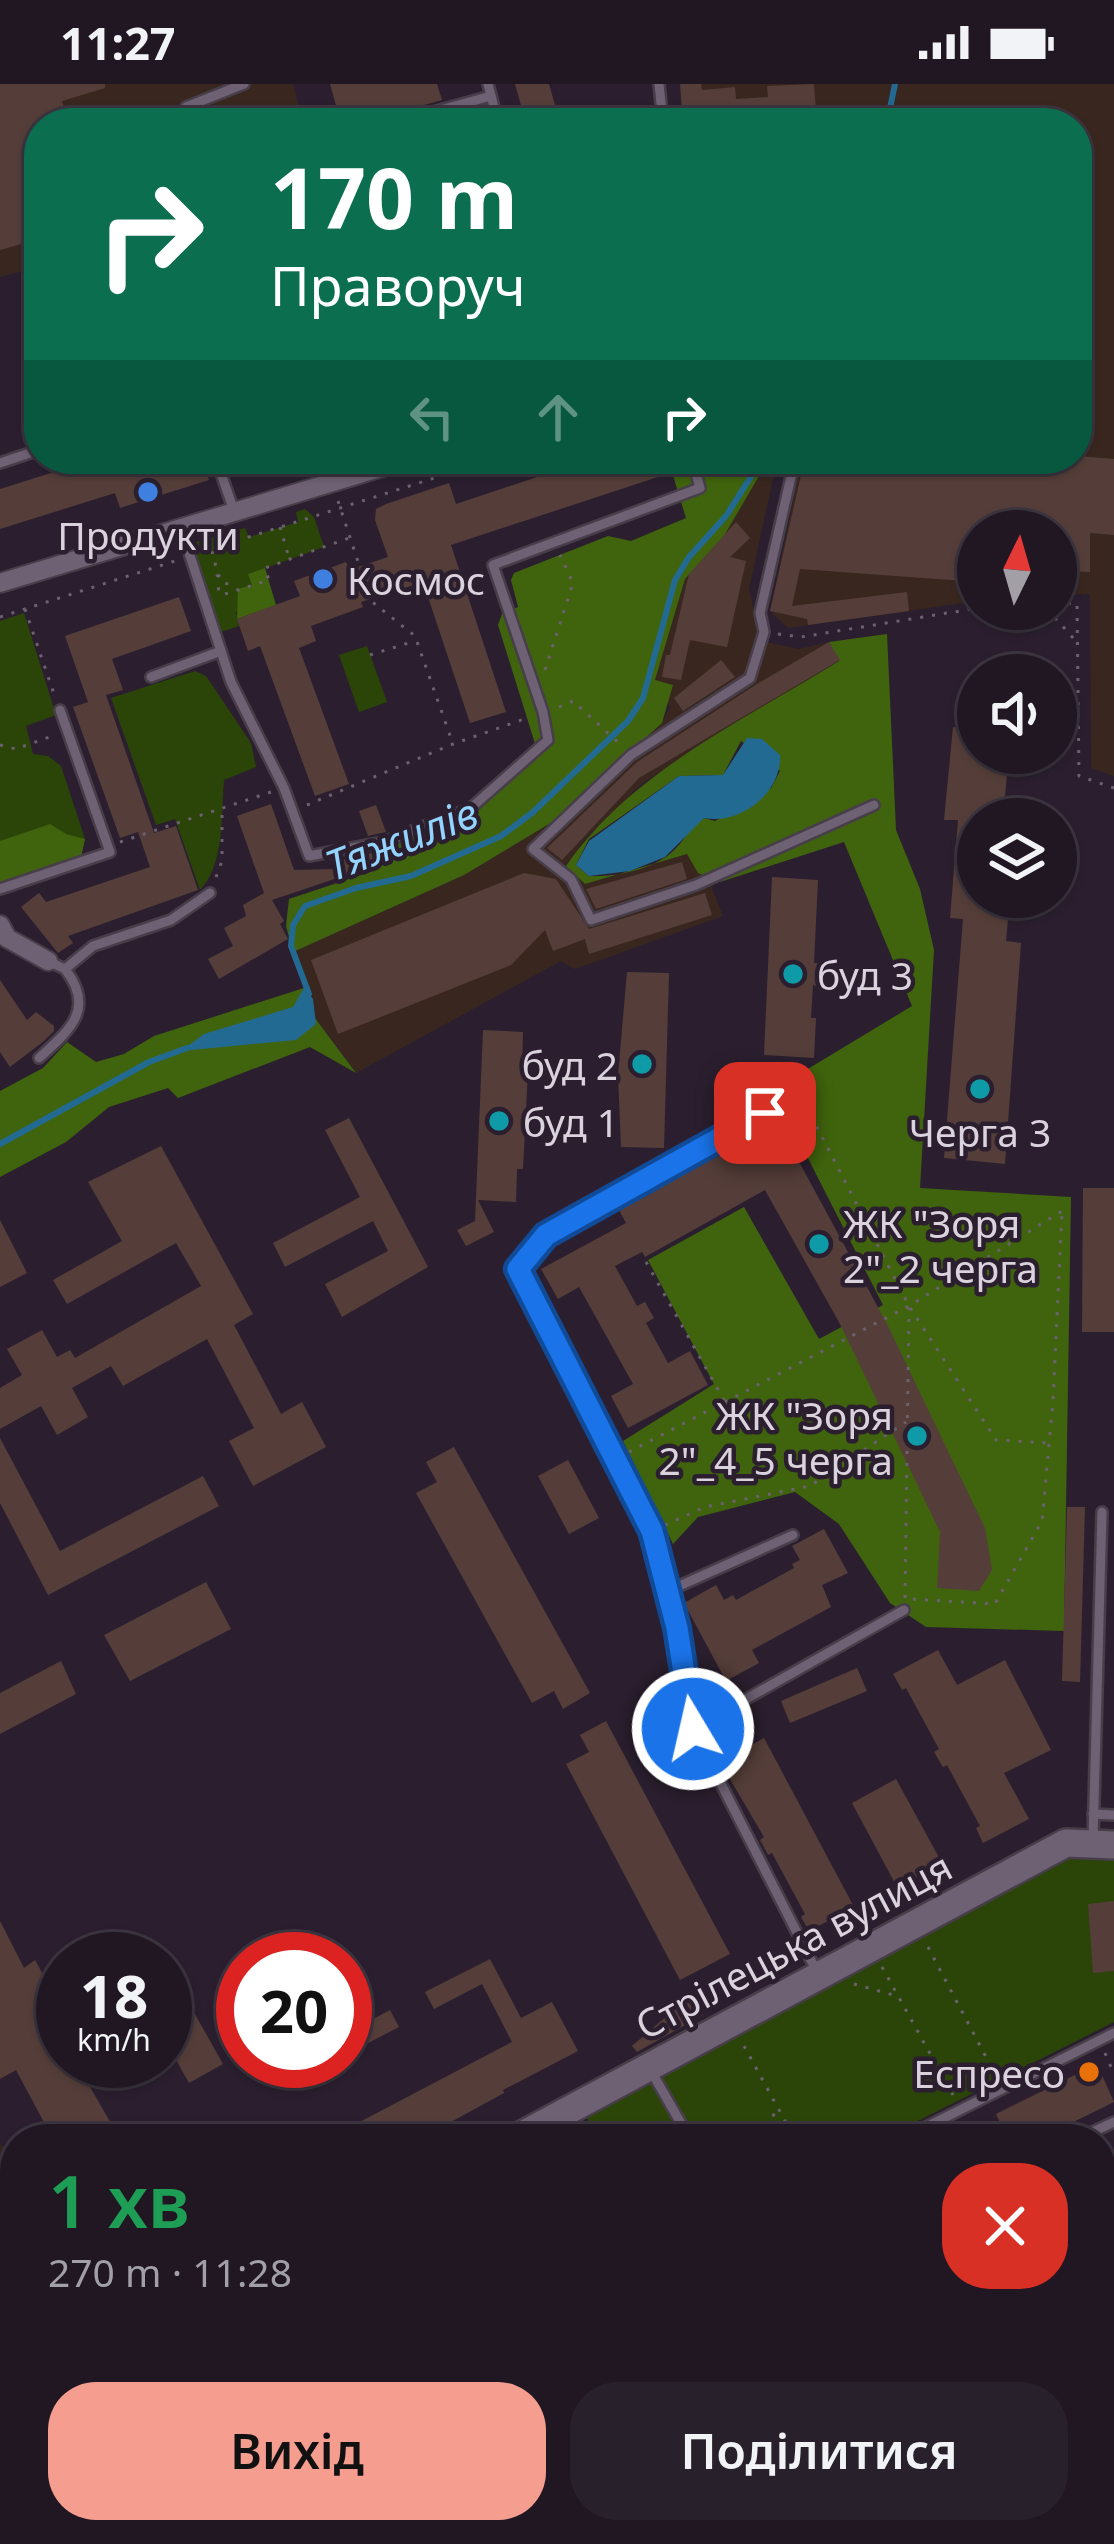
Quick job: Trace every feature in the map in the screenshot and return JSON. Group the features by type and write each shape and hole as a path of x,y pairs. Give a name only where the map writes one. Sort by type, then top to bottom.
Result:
{"street":[{"path":"0,583 360,474"},
{"path":"0,925 7,938 57,965"},
{"name":"Стрілецька вулиця","path":"542,2124 1066,1843 1104,1845"}],"lane":[{"path":"186,107 244,84"},
{"path":"437,108 489,90"},
{"path":"221,474 234,512"},
{"path":"181,528 231,682 284,788 309,856 383,842 471,808 548,740 543,712 493,565 700,488 696,474"},
{"path":"792,474 760,613 764,632 750,678 631,755 533,849 571,879 591,920 696,885 874,806"},
{"path":"151,676 221,651"},
{"path":"0,889 110,853 60,710"},
{"path":"39,1058 76,1018 80,1003 76,983 57,965 93,946 171,920 209,893"},
{"path":"765,1113 546,1235 518,1269 652,1531 693,1729 819,1974"},
{"path":"1102,1511 1093,1814 1104,1845"},
{"path":"668,1591 793,1535"},
{"path":"693,1729 905,1604"},
{"path":"1093,1814 1114,1815"},
{"path":"932,2124 1114,2033"},
{"path":"649,2067 681,2124"}],"path":[{"path":"0,617 447,474"},
{"path":"331,483 371,601 404,625 416,641 453,743"},
{"path":"280,527 290,559"},
{"path":"225,593 269,580 265,568 350,538"},
{"path":"544,673 573,584 555,542"},
{"path":"211,549 218,575"},
{"path":"25,609 60,710"},
{"path":"764,632 800,637 957,611"},
{"path":"1066,630 1077,642"},
{"path":"1077,630 1079,776 1114,788"},
{"path":"370,655 416,641"},
{"path":"292,810 453,743 573,701 626,750"},
{"path":"0,745 16,749 67,730"},
{"path":"108,846 284,788"},
{"path":"209,893 222,861 222,808"},
{"path":"765,1113 801,1096 909,1306 996,1440 1049,1443"},
{"path":"615,1460 909,1306 1063,1211 1042,1521 995,1604 905,1604 909,1306"},
{"path":"646,1262 725,1402"},
{"path":"652,1531 705,1507 810,1486 909,1420"},
{"path":"926,1942 1003,2089"},
{"path":"871,1946 969,2124"},
{"path":"819,1974 899,1997"},
{"path":"742,2041 787,2124"},
{"path":"1099,2041 1114,2074"},
{"path":"770,2124 777,2106"}],"shaded area":[{"path":"0,84 293,84 299,108 24,108 24,271 0,277"},
{"path":"680,84 1114,84 1114,776 1091,768 1090,594 1077,594 1077,510 957,510 957,604 788,628 770,611 799,474 1092,474 1092,108 682,108"},
{"path":"760,474 774,474 749,589 761,641 799,649 829,642 840,660 643,783 586,838 566,865 585,884 687,854 698,872 707,876 723,916 575,969 561,961 356,1073 312,1013 313,999 304,988 293,952 464,875 554,821 662,723 670,707 655,680 685,579 724,536"}],"green space":[{"path":"673,474 760,474 724,536 685,579 655,680 673,685 662,723 554,821 464,875 293,952 286,926 289,899 379,869 384,842 471,808 537,750 498,625 502,614 518,607 511,580 514,573 608,536 631,541 686,518"},
{"path":"305,509 314,517 324,547 249,574 252,585 236,613 239,626 215,634 186,545 245,528 249,537 298,522 296,512"},
{"path":"265,568 276,605 237,619 238,589 252,585 248,574"},
{"path":"24,613 56,715 26,726 33,754 48,756 61,766 85,839 81,857 0,886 0,621"},
{"path":"887,634 896,830 920,889 934,950 920,1188 1071,1197 1064,1631 926,1627 890,1603 839,1524 795,1492 698,1517 673,1544 623,1441 714,1384 648,1260 744,1207 819,1339 883,1305 773,1090 912,1006 844,842 720,882 698,873 687,854 654,864 704,818 715,821 771,788 780,771 741,741 723,775 679,776 589,839 576,865 589,876 619,874 585,884 566,866 592,833 656,775 839,661 829,642"},
{"path":"367,646 387,702 359,712 339,655"},
{"path":"195,671 206,676 251,743 256,767 224,780 218,853 200,890 175,819 156,825 111,698"},
{"path":"50,824 85,839 81,857 0,886 0,841"},
{"path":"304,988 313,999 312,1014 356,1073 310,1047 178,1098 168,1088 109,1107 66,1142 0,1177 0,1091 43,1068 67,1042 96,1062 124,1054 154,1036"},
{"path":"1069,1859 1114,1860 1114,2022 912,2124 590,2124 586,2116"}],"water":[{"path":"747,738 762,739 780,755 774,782 756,803 731,816 704,818 665,857 630,871 589,876 576,865 589,841 679,776 723,775"},
{"path":"304,988 313,999 316,1024 296,1040 181,1051 204,1034 293,1007"}],"building":[{"path":"0,84 105,84 105,88 62,101 64,108 24,108 24,243 0,250"},
{"path":"330,84 437,84 442,100 413,108 337,108"},
{"path":"515,84 549,84 556,108 522,108"},
{"path":"680,84 701,84 702,90 735,87 736,99 768,97 767,86 814,84 816,108 682,108"},
{"path":"1092,457 1114,459 1114,535 1090,533 1090,572 1077,572 1077,510 957,510 957,580 800,569 792,606 907,592 909,611 808,625 807,619 770,611 801,474 1092,474"},
{"path":"48,474 207,474 209,480 120,508 115,493 0,529 0,489"},
{"path":"546,474 664,475 451,545 506,712 470,723 423,582 361,602 363,607 311,626 316,641 299,648 349,784 315,796 260,646 248,651 237,619 300,596 294,581 346,562 349,570 388,557 375,520 376,509 449,483 456,504"},
{"path":"736,522 750,538 730,557 746,561 727,647 690,640 681,680 662,677 689,574"},
{"path":"179,597 191,631 112,659 123,690 106,695 154,833 176,826 198,890 68,936 73,943 58,953 21,907 39,893 46,902 150,867 138,832 120,838 73,707 88,702 65,636"},
{"path":"829,642 840,660 639,778 562,860 547,848 637,762"},
{"path":"721,660 735,677 683,711 674,698"},
{"name":"Черга 3","path":"953,727 957,727 957,774 1007,774 1005,798 957,798 957,820 944,820"},
{"path":"271,804 294,870 337,869 334,861 372,853 376,865 272,900 288,939 219,979 208,959 233,946 224,928 246,916 243,905 264,893 237,816"},
{"path":"376,805 386,832 368,836 359,811"},
{"name":"Черга 3","path":"957,832 957,918 1008,918 1006,941 1021,943 1005,1164 944,1158 963,919 950,918"},
{"path":"682,862 687,879 596,909 586,889"},
{"path":"524,873 556,879 589,929 705,893 712,915 589,954 585,939 553,951 545,930 511,965 338,1034 311,960"},
{"name":"буд 3","path":"772,877 818,880 817,986 813,985 811,1018 816,1018 814,1058 764,1055"},
{"name":"буд 2","path":"627,972 669,973 664,1148 621,1147 618,1075"},
{"path":"0,980 27,1020 36,1012 54,1026 44,1041 10,1067 0,1052"},
{"name":"буд 1","path":"483,1030 523,1032 522,1070 528,1070 523,1169 517,1169 516,1202 478,1200 494,1232 466,1246 457,1230 475,1221"},
{"path":"349,1118 428,1267 342,1317 325,1284 388,1251 373,1221 285,1267 273,1243 360,1197 325,1130"},
{"path":"778,1123 887,1324 985,1528 992,1570 979,1591 937,1588 940,1532 840,1324 765,1190 645,1257 642,1252 615,1266 637,1306 645,1302 654,1318 646,1323 668,1363 690,1351 708,1385 628,1428 611,1396 633,1384 579,1287 558,1299 541,1269 626,1223 619,1210"},
{"path":"161,1146 253,1314 234,1325 281,1414 302,1402 326,1447 253,1486 229,1441 254,1428 207,1339 123,1386 111,1366 72,1388 88,1417 57,1435 41,1406 0,1429 0,1388 22,1375 7,1349 42,1330 57,1357 70,1350 75,1358 201,1286 176,1243 67,1304 53,1280 122,1241 88,1182"},
{"path":"1083,1188 1114,1188 1114,1332 1082,1332"},
{"path":"0,1220 27,1273 0,1287"},
{"path":"0,1438 60,1551 203,1476 219,1506 48,1595 0,1503"},
{"path":"454,1447 590,1693 563,1709 554,1691 532,1703 416,1493 437,1482 426,1462"},
{"path":"568,1460 599,1518 569,1534 538,1476"},
{"path":"1067,1507 1085,1507 1080,1682 1062,1681"},
{"path":"824,1529 848,1573 822,1585 831,1607 752,1650 759,1663 726,1681 684,1603 716,1585 724,1600 733,1595 736,1600 794,1568 792,1564 800,1560 792,1546"},
{"path":"206,1582 231,1629 130,1681 104,1635"},
{"path":"938,1650 957,1685 1005,1660 1051,1750 1004,1773 1029,1819 983,1843 976,1828 980,1826 947,1765 943,1767 934,1752 939,1749 906,1688 902,1690 893,1674"},
{"path":"61,1661 76,1694 0,1734 0,1693"},
{"path":"857,1668 867,1691 790,1723 781,1701"},
{"path":"606,1721 730,1954 680,1980 566,1764 589,1752 580,1735"},
{"path":"764,1738 854,1907 809,1931 801,1917 805,1914 720,1762"},
{"path":"896,1779 942,1863 897,1887 852,1803"},
{"path":"1114,1901 1114,1971 1093,1973 1088,1904"},
{"path":"0,1921 24,1968 36,1962 36,2088 91,2088 111,2124 45,2124 16,2070 0,2079"},
{"path":"490,1959 521,2018 552,2002 578,2051 447,2124 356,2124 512,2042 482,1984 434,2009 425,1992"},
{"path":"691,1995 703,2015 637,2052 632,2046"},
{"path":"192,2009 216,2052 216,2068 192,2081"},
{"path":"390,2010 399,2027 372,2041 372,2020"},
{"path":"1097,2064 1114,2102 1069,2124 1001,2124 996,2114"}],"waterway":[{"name":"Тяжилів","path":"890,108 895,84"},
{"name":"Тяжилів","path":"309,994 291,946 293,925 305,906 411,876 501,836 532,813 628,721 643,698 675,580 753,474"},
{"name":"Тяжилів","path":"0,1144 149,1062 187,1048"}],"place":[{"name":"Продукти","path":"148,492"},
{"name":"Космос","path":"323,579"},
{"name":"буд 3","path":"793,974"},
{"name":"буд 2","path":"642,1064"},
{"name":"Черга 3","path":"980,1089"},
{"name":"буд 1","path":"499,1121"},
{"name":"ЖК \"Зоря 2\"_2 черга","path":"819,1244"},
{"name":"ЖК \"Зоря 2\"_4_5 черга","path":"917,1436"},
{"name":"Еспресо","path":"1089,2072"}],"route":[{"path":"693,1729 677,1628 652,1531 518,1269 546,1235 765,1113"}]}
